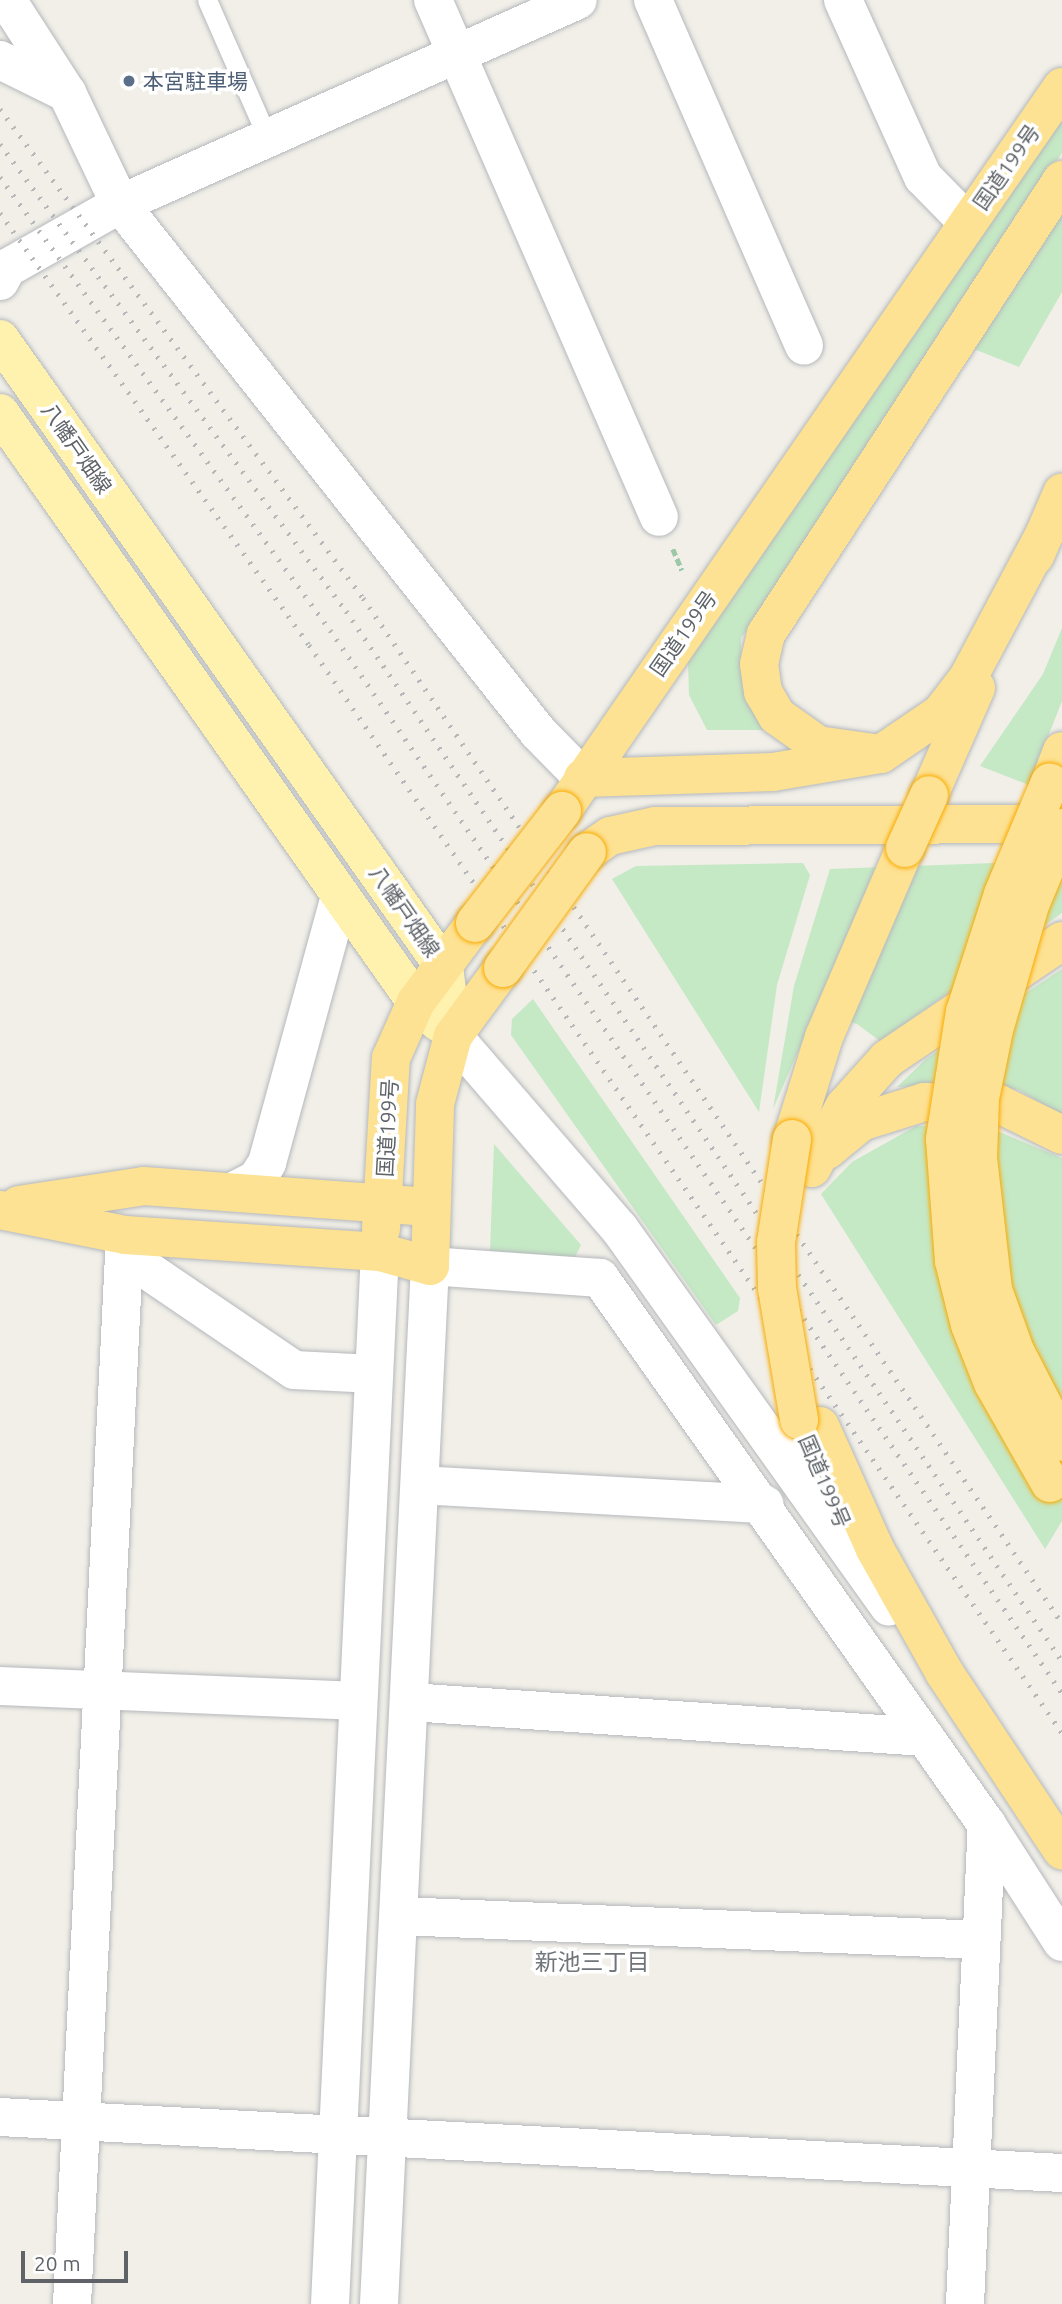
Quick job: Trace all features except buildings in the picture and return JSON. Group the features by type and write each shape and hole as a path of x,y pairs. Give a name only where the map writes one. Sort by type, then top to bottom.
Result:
{"highway":[{"name":"国道199号","path":"380,1252 391,1058 416,1002 562,811 1062,87"},
{"path":"881,754 818,745 777,716 763,692 759,664 765,634 1062,180"},
{"name":"国道199号","path":"944,1672 889,1606 826,1491 810,1423 797,1285 802,1153 824,1037 1062,493"},
{"path":"583,778 774,772 881,754 941,713 968,678 1045,533"},
{"path":"1056,766 1003,894 965,1012 945,1139 954,1261 970,1325 993,1383 1056,1493"},
{"path":"430,1266 429,1207 435,1104 453,1036 587,852 610,836 655,826 1062,826 1030,905 994,1030 980,1098 978,1158 993,1290 1014,1351 1062,1442"},
{"name":"国道199号","path":"802,1153 887,1059 1062,941"},
{"path":"802,1153 861,1122 924,1102 999,1104 1062,1135"},
{"name":"国道199号","path":"0,1209 144,1186 429,1207"},
{"name":"国道199号","path":"0,1209 125,1245 380,1252 430,1266"},
{"name":"国道199号","path":"810,1423 875,1549 944,1672 1062,1850"}],"main road":[{"name":"八幡戸畑線","path":"0,339 444,967 453,1036"},
{"name":"八幡戸畑線","path":"0,412 416,1002 453,1036"}],"street":[{"path":"7,0 67,93 120,204 538,732 583,778"},
{"path":"433,0 659,517"},
{"path":"0,281 7,268 120,204 578,0"},
{"path":"653,0 804,345"},
{"path":"843,0 923,177 967,222"},
{"path":"0,60 67,93"},
{"path":"232,1192 256,1180 267,1163 340,896"},
{"path":"453,1036 618,1228 889,1606"},
{"path":"125,1245 294,1370 374,1374"},
{"path":"72,2304 125,1245"},
{"path":"330,2304 380,1252"},
{"path":"379,2304 430,1266 600,1278 764,1504 987,1825 1062,1942"},
{"path":"420,1485 764,1504"},
{"path":"0,1686 104,1693 358,1701"},
{"path":"410,1702 925,1737"},
{"path":"965,2304 974,2166 987,1825"},
{"path":"400,1916 982,1940"},
{"path":"0,2117 389,2135 1062,2173"}],"lane":[{"path":"207,0 268,139"}],"path":[{"path":"659,517 700,609"}],"green space":[{"path":"1062,120 1062,153 939,333 884,439 741,638 742,686 765,730 707,730 689,695 688,662"},
{"path":"1062,196 1062,292 1019,367 969,347 1001,310 991,298"},
{"path":"1062,628 1062,701 1029,785 980,766 1043,674"},
{"path":"803,863 810,875 777,985 759,1112 612,879 636,866"},
{"path":"994,863 1062,865 1062,913 880,1041 857,1024 815,1013 773,1109 794,986 830,869"},
{"path":"1062,969 1062,1116 1019,1090 991,1084 897,1087 926,1059"},
{"path":"533,999 740,1298 738,1311 716,1325 511,1035 512,1019"},
{"path":"916,1126 985,1126 1062,1158 1062,1521 1045,1549 821,1194 852,1162"},
{"path":"494,1144 581,1245 575,1257 490,1251"}],"railway":[{"path":"0,109 363,598 1062,1623"},
{"path":"0,144 346,611 1062,1661"},
{"path":"0,177 330,630 1062,1693"},
{"path":"0,213 309,645 1062,1733"}],"place":[{"name":"本宮駐車場","path":"129,81"}],"district":[{"name":"新池三丁目","path":"592,1962"}]}
